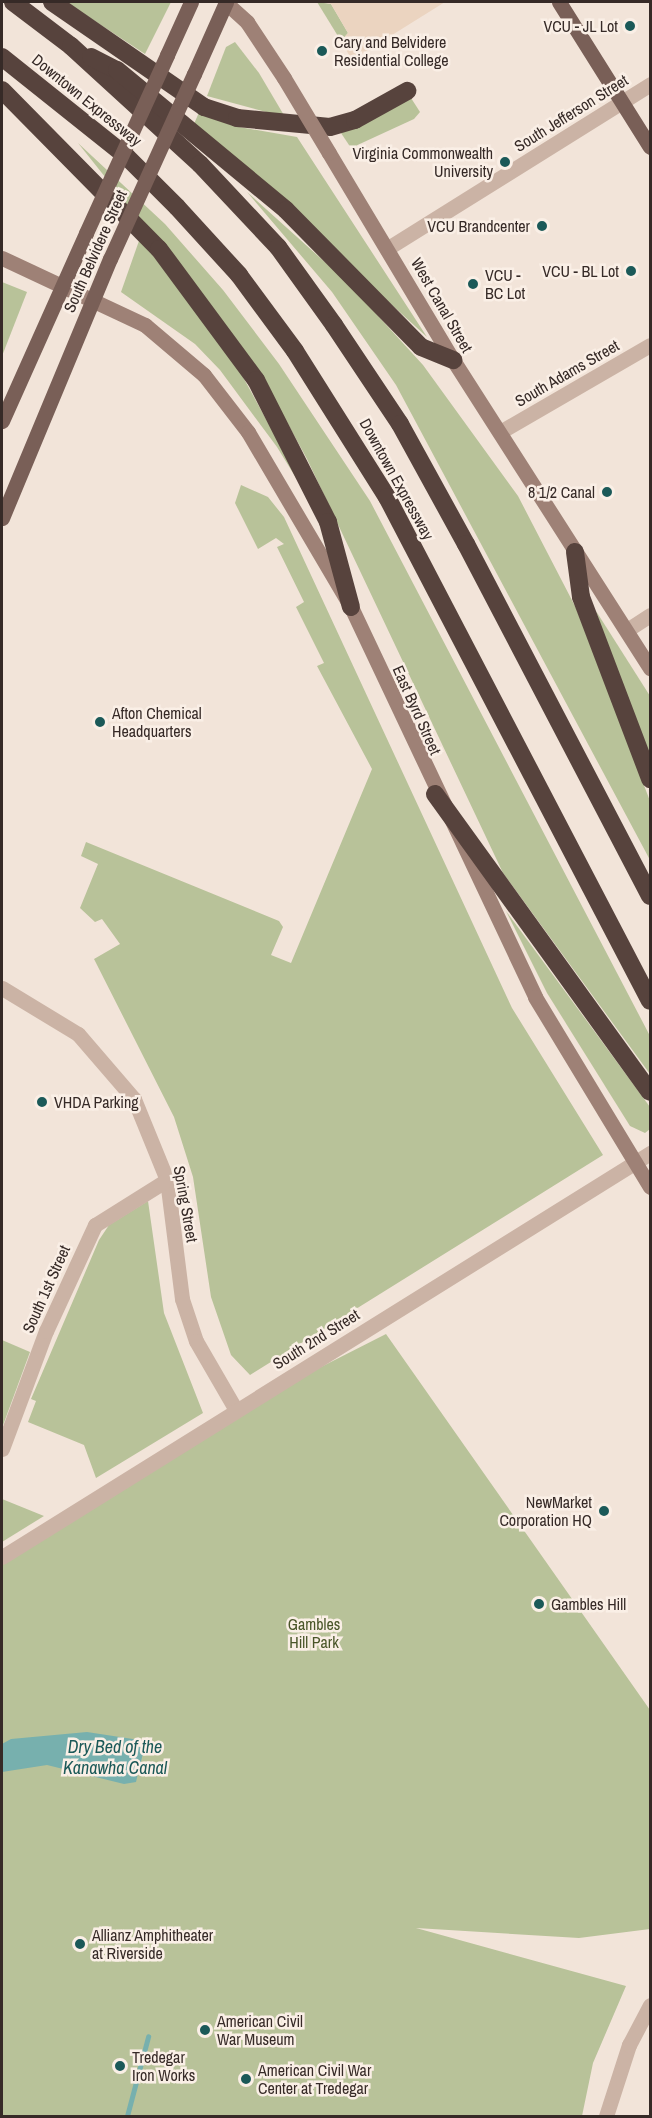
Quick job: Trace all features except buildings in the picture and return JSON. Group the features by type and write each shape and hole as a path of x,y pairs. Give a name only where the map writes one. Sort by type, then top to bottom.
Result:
{"highway":[{"name":"Downtown Expressway","path":"13,2 71,46 200,164 278,247 334,325 399,424 466,544 651,896"},
{"path":"52,2 204,106 237,118 330,127 355,120 406,91"},
{"path":"71,46 117,70 145,92 286,210 421,347 453,360"},
{"name":"Downtown Expressway","path":"2,57 126,156 170,200 239,275 295,351 387,497 651,1001"},
{"path":"2,90 159,249 256,380 328,522 351,607"},
{"path":"575,552 581,597 651,779"},
{"path":"435,794 651,1092"}],"main road":[{"name":"South Belvidere Street","path":"2,421 61,284 191,2"},
{"name":"South Belvidere Street","path":"2,518 110,259 226,2"},
{"name":"West Canal Street","path":"226,2 247,22 285,78 453,360 651,668"},
{"path":"559,2 651,147"},
{"name":"East Byrd Street","path":"2,258 145,325 204,375 271,465 351,607 435,794 536,997 651,1187"}],"street":[{"name":"South Jefferson Street","path":"388,248 651,84"},
{"name":"South Adams Street","path":"500,432 651,345"},
{"path":"627,630 651,615"},
{"name":"Spring Street","path":"2,988 55,1017 96,1051 134,1099 167,1179 182,1299 196,1341 236,1410"},
{"name":"South 2nd Street","path":"2,1557 651,1153"},
{"name":"South 1st Street","path":"2,1449 46,1330 94,1225 167,1179"},
{"path":"606,2116 628,2044 651,2005"}],"green space":[{"path":"66,2 171,2 145,54"},
{"path":"317,2 331,4 348,33 341,41"},
{"path":"235,42 259,73 285,117 207,96 226,47"},
{"path":"411,98 420,112 414,119 351,148 341,133"},
{"path":"200,110 239,127 297,137 427,337 194,124"},
{"path":"78,143 165,224 223,290 279,364 370,501 650,1036 650,1074 503,873 307,459 258,369"},
{"path":"247,192 347,282 423,365 518,496 576,608 650,801 650,860 396,385 332,292"},
{"path":"140,238 238,368 317,512 277,447 220,370 195,344 121,292"},
{"path":"2,282 27,292 2,356"},
{"path":"241,485 268,497 284,517 512,1008 603,1155 250,1375 231,1355 211,1297 193,1177 174,1117 94,959 120,944 102,919 95,922 80,908 98,864 81,856 86,842 279,921 283,927 271,955 291,963 372,769 317,666 324,663 296,607 304,602 277,547 284,544 276,538 258,549 235,503"},
{"path":"596,611 650,696 650,758 626,701"},
{"path":"506,911 650,1107 650,1129 645,1133 630,1126 547,993"},
{"path":"148,1201 164,1313 203,1413 96,1478 84,1445 28,1422 36,1401 31,1399 99,1240 109,1225"},
{"name":"Gambles Hill Park","path":"386,1334 650,1710 650,1929 579,1938 416,1928 626,1986 593,2063 582,2116 2,2116 2,1557 236,1410"},
{"path":"2,1340 30,1352 2,1428"},
{"path":"2,1499 44,1516 2,1542"}],"shaded area":[{"path":"322,2 445,2 352,60 341,41 348,33 331,4"}],"water":[{"name":"Dry Bed of the Kanawha Canal","path":"87,1732 146,1741 136,1782 124,1784 47,1765 2,1772 2,1744 11,1739"}],"waterway":[{"path":"127,2116 148,2037"}],"place":[{"name":"VCU - JL Lot","path":"630,26"},
{"name":"Cary and Belvidere Residential College","path":"322,51"},
{"name":"Virginia Commonwealth University","path":"505,162"},
{"name":"VCU Brandcenter","path":"542,226"},
{"name":"VCU - BL Lot","path":"631,271"},
{"name":"VCU - BC Lot","path":"473,284"},
{"name":"8 1/2 Canal","path":"607,492"},
{"name":"Afton Chemical Headquarters","path":"100,722"},
{"name":"VHDA Parking","path":"42,1102"},
{"name":"NewMarket Corporation HQ","path":"604,1511"},
{"name":"Gambles Hill","path":"539,1604"},
{"name":"Allianz Amphitheater at Riverside","path":"80,1944"},
{"name":"American Civil War Museum","path":"205,2030"},
{"name":"Tredegar Iron Works","path":"120,2066"},
{"name":"American Civil War Center at Tredegar","path":"246,2079"}]}
